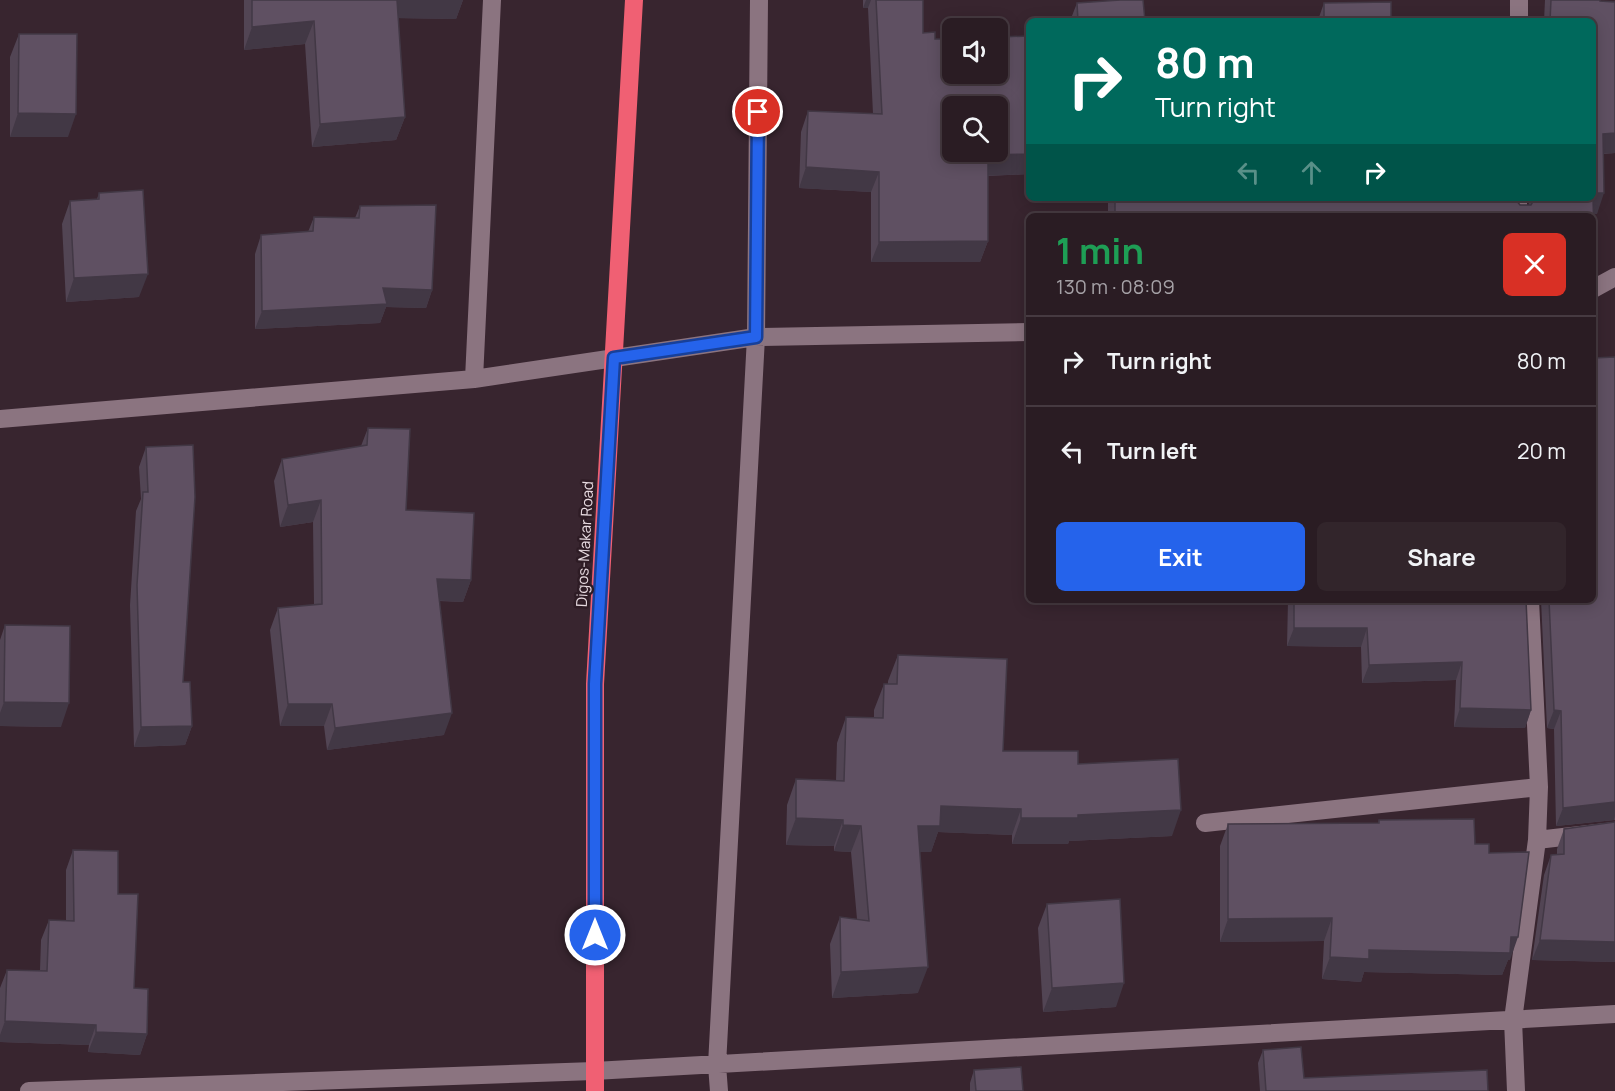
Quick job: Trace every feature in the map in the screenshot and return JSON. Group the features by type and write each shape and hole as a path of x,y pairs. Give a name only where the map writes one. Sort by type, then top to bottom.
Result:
{"highway":[{"name":"Digos-Makar Road","path":"595,1091 595,684 634,0"}],"street":[{"path":"474,379 492,0"},
{"path":"719,1091 717,1065 756,337 759,0"},
{"path":"1519,0 1519,18"},
{"path":"1596,288 1615,278"},
{"path":"0,419 474,379 756,337 1026,332"},
{"path":"1516,1091 1513,1020 1537,840 1539,787 1530,603"},
{"path":"1204,823 1539,787"},
{"path":"1537,840 1615,831"},
{"path":"29,1091 594,1071 1615,1014"}],"building":[{"path":"252,0 397,0 405,117 320,124 314,21 252,27"},
{"path":"876,0 923,0 923,33 935,32 935,39 942,39 942,84 1008,84 1008,37 1026,36 1026,154 1008,155 1008,96 942,96 942,162 988,162 988,241 879,242 879,172 806,167 808,111 882,114"},
{"path":"1143,0 1145,18 1078,18 1077,3"},
{"path":"1551,0 1615,2 1615,133 1603,134 1604,193 1596,193 1596,18 1550,18"},
{"path":"1391,2 1391,18 1324,18 1324,3"},
{"path":"19,34 77,34 76,114 18,113"},
{"path":"143,190 148,274 74,278 70,201 99,199 99,193"},
{"path":"1115,201 1517,201 1520,205 1531,205 1533,201 1593,201 1593,213 1115,213"},
{"path":"436,205 432,290 383,288 387,304 262,311 261,235 313,231 314,217 359,218 360,206"},
{"path":"1615,357 1615,802 1563,808 1561,711 1554,710 1549,603 1596,603 1596,358"},
{"path":"368,428 410,429 406,510 474,513 471,580 437,579 452,713 335,728 332,704 288,704 278,608 322,604 321,500 288,505 282,459 367,445"},
{"path":"193,445 195,497 183,682 190,682 192,726 141,727 137,585 143,492 148,492 146,447"},
{"path":"1294,603 1526,603 1531,710 1460,708 1462,662 1369,665 1367,628 1294,628"},
{"path":"5,625 70,626 69,703 4,702"},
{"path":"898,655 1007,659 1003,751 1078,751 1078,764 1178,759 1181,810 1078,815 1078,818 1021,818 1021,809 941,806 940,826 918,826 928,967 841,972 840,917 869,921 861,826 843,825 843,820 796,818 796,779 844,781 846,717 883,718 884,684 897,684"},
{"path":"1474,819 1475,844 1489,844 1489,853 1529,852 1518,937 1511,937 1510,953 1369,950 1369,959 1330,957 1332,918 1228,919 1228,824 1379,823 1379,820"},
{"path":"1615,822 1615,942 1540,940 1551,855 1564,854 1564,829"},
{"path":"73,850 118,851 118,894 138,894 134,988 148,989 147,1034 96,1032 96,1025 5,1021 7,970 47,971 49,920 74,921"},
{"path":"1120,899 1124,983 1052,988 1047,904"},
{"path":"1301,1047 1304,1078 1487,1070 1488,1091 1266,1091 1263,1050"},
{"path":"1021,1067 1023,1091 976,1091 974,1070"}],"route":[{"path":"595,935 595,684 614,358 756,337 758,112"}]}
